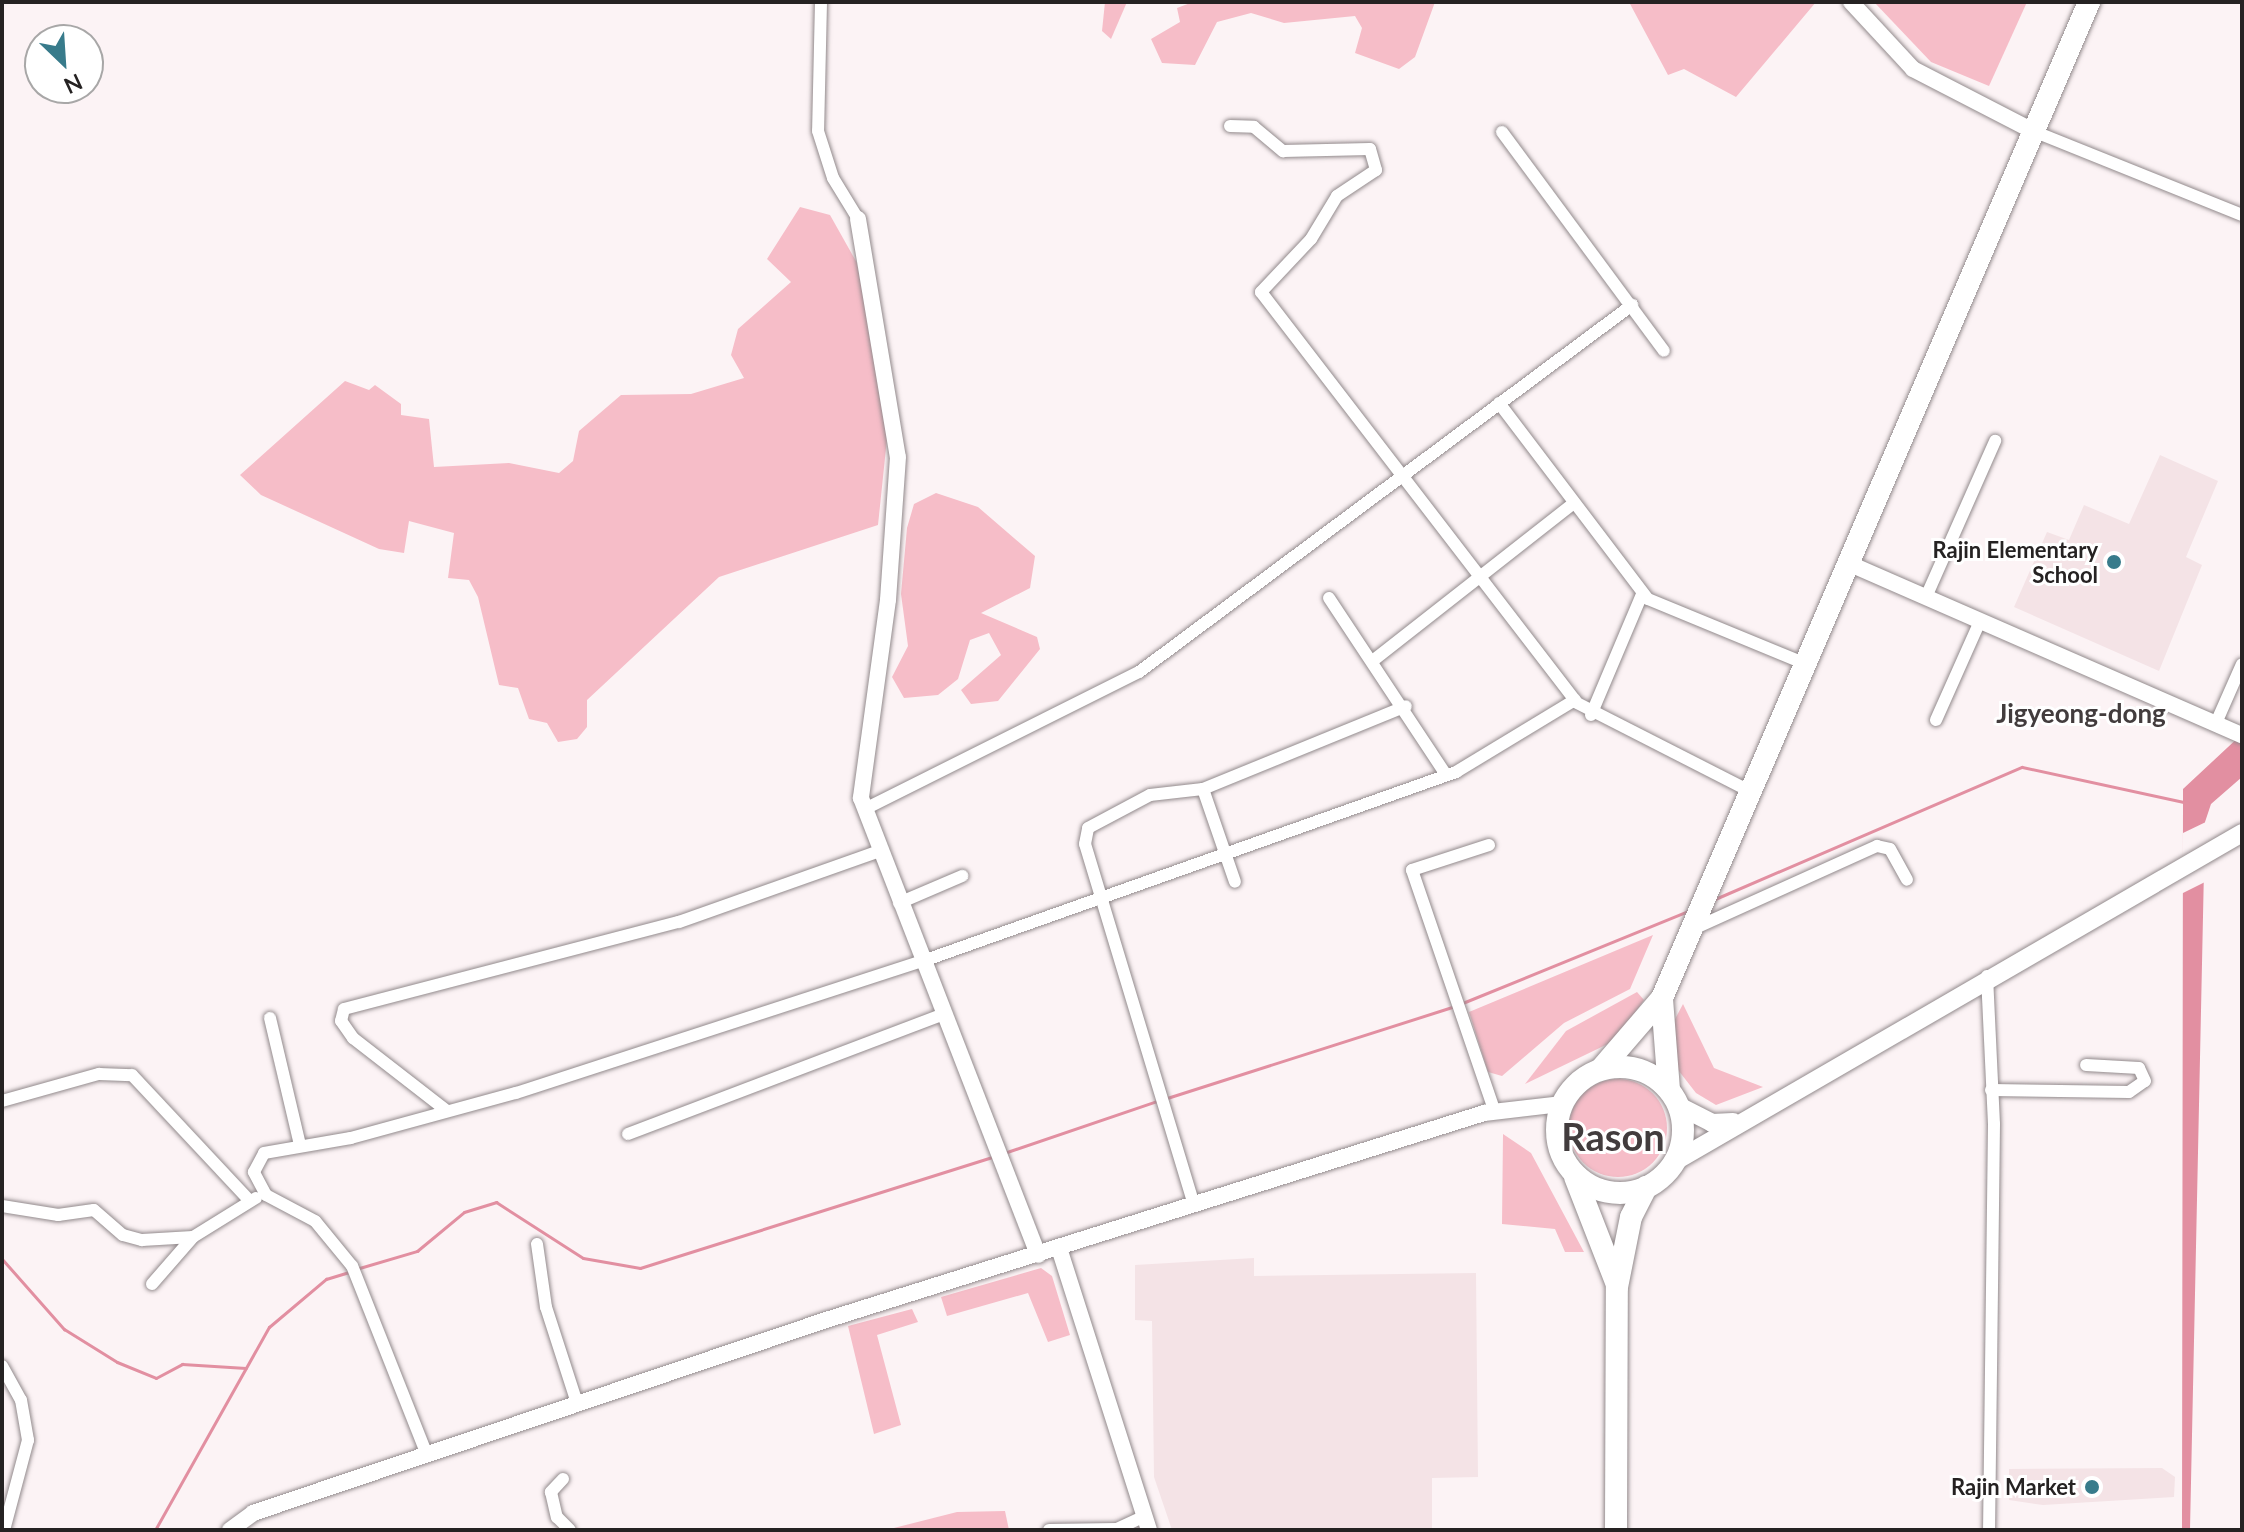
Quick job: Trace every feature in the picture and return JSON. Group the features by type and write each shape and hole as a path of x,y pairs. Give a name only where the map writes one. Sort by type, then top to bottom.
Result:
{"highway":[{"path":"1617,1287 1557,1139 1562,1104 1601,1069 1662,998 2089,2"},
{"path":"1616,1530 1617,1287 1631,1217 1646,1187 1674,1162 1682,1144 1662,998"},
{"path":"1601,1069 1638,1069 1674,1098"},
{"path":"1571,1171 1606,1191 1646,1187"}],"main road":[{"path":"1674,1162 1733,1122 2181,864 2242,833"},
{"path":"1674,1098 1712,1123 1733,1122"}],"street":[{"path":"821,2 818,131 833,178 858,219 898,457 886,624 860,768 865,809 1038,1255"},
{"path":"1851,2 1913,69 2033,131 2242,215"},
{"path":"1230,126 1254,127 1283,151 1357,145 1378,160 1376,170 1324,211 1311,239 1261,292 1575,700 1591,715 1750,791"},
{"path":"1502,132 1664,351"},
{"path":"865,809 1139,672 1404,478 1632,305"},
{"path":"1499,403 1642,594 1806,664"},
{"path":"1926,597 1995,441"},
{"path":"1375,659 1574,503"},
{"path":"1850,564 2240,734"},
{"path":"1591,715 1642,594"},
{"path":"1329,598 1375,659 1446,775"},
{"path":"1936,720 1980,621"},
{"path":"2216,723 2242,664"},
{"path":"266,1195 255,1160 300,1145 447,1111 923,961 1446,775 1575,700"},
{"path":"1194,1205 1085,844 1088,828 1150,795 1203,789 1406,706"},
{"path":"1203,789 1235,882"},
{"path":"1489,845 1412,870 1452,996 1494,1110"},
{"path":"1693,924 1877,846 1890,849 1907,880"},
{"path":"447,1111 353,1038 341,1021 344,1009 679,922 879,851"},
{"path":"899,903 962,876"},
{"path":"1987,976 1991,1090 1989,1530"},
{"path":"628,1134 944,1014"},
{"path":"270,1018 300,1145"},
{"path":"1991,1090 2129,1092 2145,1081 2139,1068 2086,1065"},
{"path":"2,1101 99,1074 132,1075 249,1200"},
{"path":"230,1530 253,1513 577,1403 1059,1248 1494,1110 1562,1104"},
{"path":"152,1284 193,1237 249,1200 266,1195 315,1221 355,1271 427,1455"},
{"path":"2,1206 58,1215 94,1210 123,1235 142,1240 193,1237"},
{"path":"537,1244 546,1307 577,1403"},
{"path":"1049,1530 1117,1530 1147,1523 1059,1248"},
{"path":"2,1366 21,1400 28,1440 4,1530"},
{"path":"563,1479 551,1492 557,1517 570,1530"}],"shaded area":[{"path":"1105,2 1127,2 1111,39 1102,31"},
{"path":"1193,2 1435,2 1415,57 1399,69 1355,53 1362,28 1355,16 1284,23 1251,13 1217,22 1195,65 1162,63 1151,39 1180,22 1177,8"},
{"path":"1629,2 1816,2 1736,97 1684,69 1668,75"},
{"path":"1874,2 2027,2 1989,86 1931,62"},
{"path":"800,207 830,215 857,263 888,429 878,525 719,577 587,700 587,727 577,739 558,742 547,723 529,719 518,688 499,685 478,597 469,580 448,578 454,533 409,521 404,553 379,549 261,495 240,475 345,381 369,390 375,385 401,404 401,415 429,419 434,467 509,463 559,473 573,461 579,431 621,395 691,394 744,378 731,355 738,329 791,282 767,259"},
{"name":"Rajin Elementary School","path":"2160,455 2218,481 2186,557 2202,565 2159,671 2014,607 2047,532 2069,540 2084,505 2129,524"},
{"path":"936,493 978,507 1035,556 1030,588 981,613 1037,637 1040,649 998,701 971,704 961,690 1001,655 989,633 970,640 958,679 938,695 904,698 892,677 908,646 901,594 907,528 914,504"},
{"path":"2242,734 2242,777 2211,804 2205,822 2190,1530 2182,1530 2183,789"},
{"path":"1653,935 1630,989 1564,1023 1502,1076 1488,1072 1469,1012"},
{"path":"1637,992 1644,1000 1616,1040 1525,1084 1566,1031"},
{"path":"1683,1004 1714,1068 1763,1087 1716,1105 1696,1093 1675,1066 1673,1023"},
{"path":"1618,1079 1637,1083 1652,1094 1663,1109 1667,1128 1663,1147 1652,1162 1637,1173 1618,1177 1599,1173 1584,1162 1573,1147 1569,1128 1573,1109 1584,1094 1599,1083"},
{"path":"1503,1134 1531,1153 1584,1252 1565,1252 1555,1229 1502,1224"},
{"path":"1254,1258 1254,1276 1476,1273 1478,1477 1432,1478 1432,1530 1172,1530 1154,1477 1152,1321 1135,1320 1135,1265"},
{"path":"1041,1268 1052,1276 1070,1335 1048,1342 1028,1293 947,1316 941,1297"},
{"path":"912,1309 918,1322 877,1335 901,1425 874,1434 848,1326"},
{"name":"Rajin Market","path":"2162,1468 2175,1477 2174,1497 2043,1505 2009,1500 2009,1469"},
{"path":"1005,1511 1009,1530 886,1530 957,1512"}],"pier":[{"path":"2210,820 2207,881 2181,894 2183,833"}],"waterway":[{"path":"1715,899 2022,767 2188,803"},
{"path":"1460,1004 1690,910"},
{"path":"1167,1098 1453,1007"},
{"path":"1004,1153 1160,1100"},
{"path":"356,1269 417,1251 464,1212 496,1202 583,1258 640,1268 993,1157"},
{"path":"2,1259 64,1329 117,1362 156,1378 182,1364 246,1368"},
{"path":"155,1530 269,1327 326,1279 349,1272"}],"place":[{"name":"Rajin Elementary School","path":"2114,562"},
{"name":"Rajin Market","path":"2092,1487"}],"district":[{"name":"Jigyeong-dong","path":"2081,714"},
{"name":"Rason","path":"1613,1137"}]}
